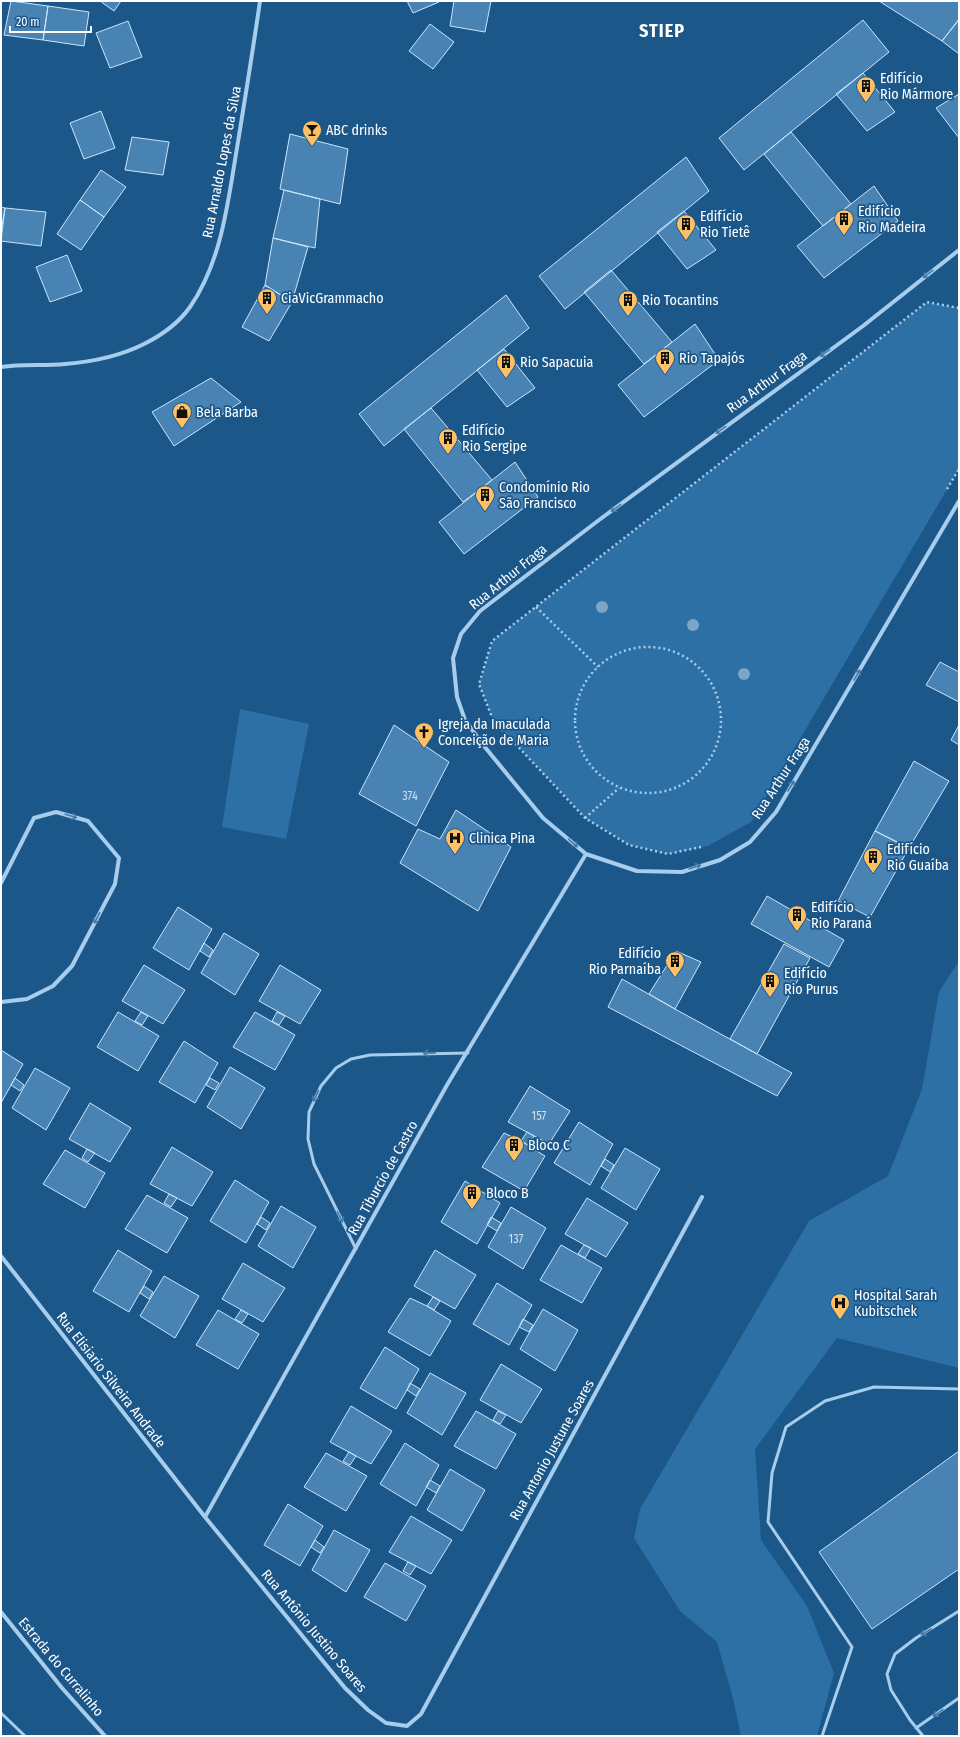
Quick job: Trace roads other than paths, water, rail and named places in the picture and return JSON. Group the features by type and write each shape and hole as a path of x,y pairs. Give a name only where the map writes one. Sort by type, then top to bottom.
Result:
{"street":[{"name":"Rua Arnaldo Lopes da Silva","path":"1,367 65,364 107,357 143,345 171,329 190,307 206,280 216,252 227,207 260,1"},
{"name":"Rua Arthur Fraga","path":"959,250 863,326 600,520 480,611 461,634 453,658 457,697 465,720 484,746 543,818 586,854 637,871 682,872 720,860 750,842 776,812 959,501"},
{"path":"1,883 34,818 56,812 88,821 119,858 115,884 72,966 53,986 27,999 1,1002"},
{"name":"Rua Tiburcio de Castro","path":"205,1517 444,1092 586,854"},
{"name":"Rua Antonio Justune Soares","path":"421,1714 702,1197"},
{"name":"Rua Elisiario Silveira Andrade","path":"1,1256 205,1517"},
{"name":"Rua Antônio Justino Soares","path":"205,1517 345,1688 368,1710 386,1723 407,1726 421,1714"},
{"name":"Estrada do Curralinho","path":"1,1612 62,1688 105,1736"}],"lane":[{"path":"356,1248 314,1164 308,1139 309,1112 321,1086 336,1068 351,1059 370,1055 468,1053"},
{"path":"822,1736 852,1647 768,1522 772,1473 786,1427 826,1401 874,1387 959,1389"},
{"path":"923,1736 891,1690 887,1674 895,1654 916,1638 959,1612"},
{"path":"916,1728 959,1698"},
{"path":"1,1713 26,1736"}],"place":[{"name":"Edifício Rio Mármore","path":"866,103"},
{"name":"ABC drinks","path":"312,147"},
{"name":"Edifício Rio Madeira","path":"844,236"},
{"name":"Edifício Rio Tietê","path":"686,241"},
{"name":"CiaVicGrammacho","path":"267,315"},
{"name":"Rio Tocantins","path":"628,317"},
{"name":"Rio Tapajós","path":"665,375"},
{"name":"Rio Sapacuia","path":"506,379"},
{"name":"Bela Barba","path":"182,429"},
{"name":"Edifício Rio Sergipe","path":"448,455"},
{"name":"Condomínio Rio São Francisco","path":"485,512"},
{"name":"Igreja da Imaculada Conceição de Maria","path":"424,749"},
{"name":"Clinica Pina","path":"455,855"},
{"name":"Edifício Rio Guaíba","path":"873,874"},
{"name":"Edifício Rio Paraná","path":"797,932"},
{"name":"Edifício Rio Parnaíba","path":"675,978"},
{"name":"Edifício Rio Purus","path":"770,998"},
{"name":"Bloco C","path":"514,1162"},
{"name":"Bloco B","path":"472,1210"},
{"name":"Hospital Sarah Kubitschek","path":"840,1320"}],"district":[{"name":"STIEP","path":"662,31"}]}
